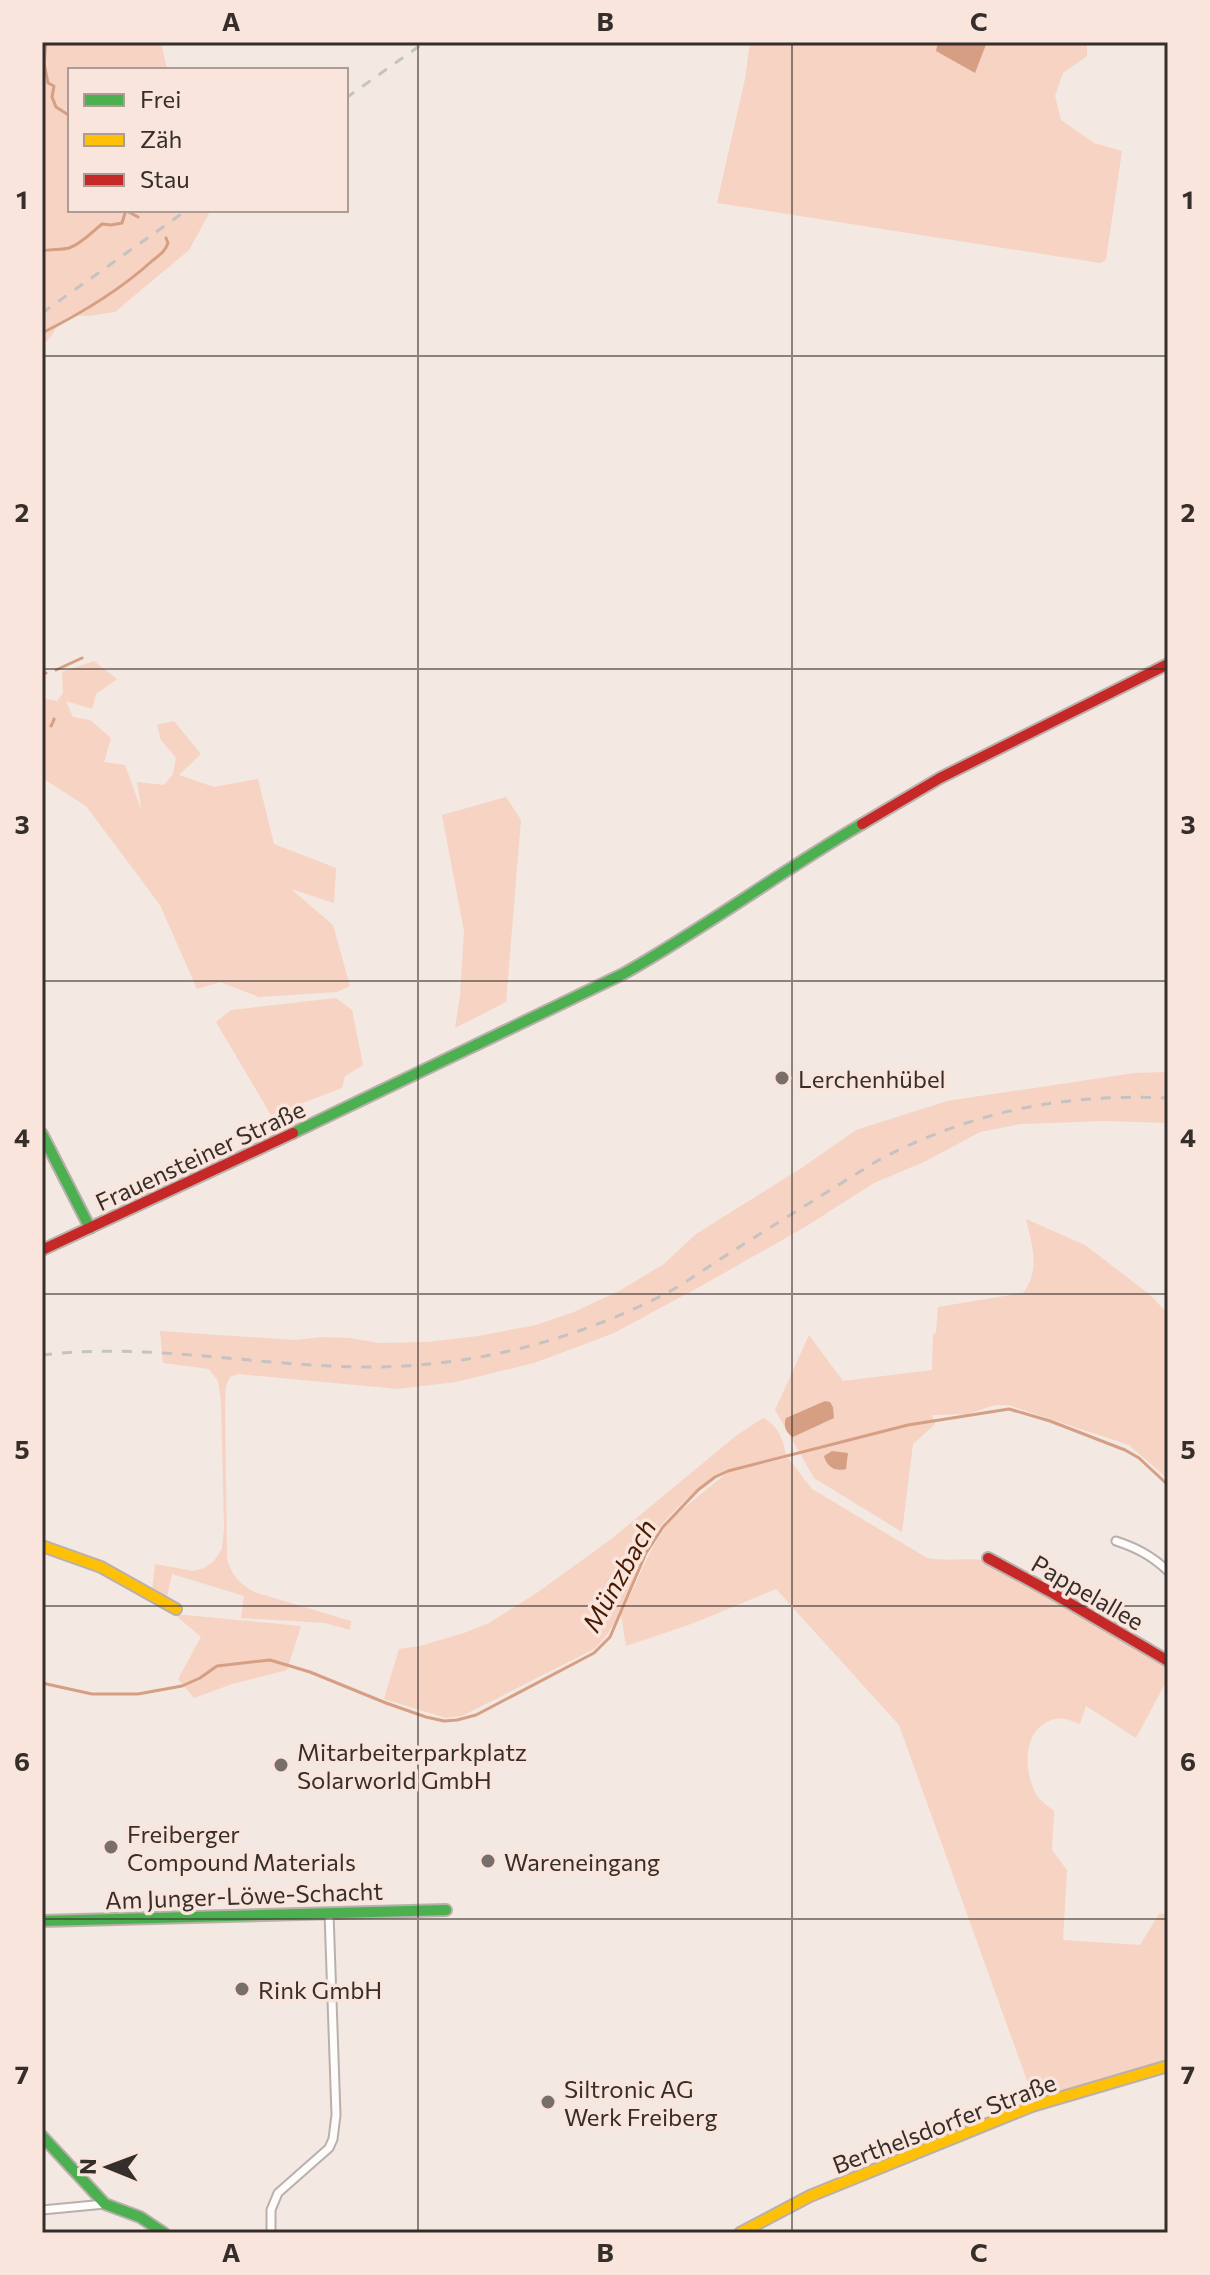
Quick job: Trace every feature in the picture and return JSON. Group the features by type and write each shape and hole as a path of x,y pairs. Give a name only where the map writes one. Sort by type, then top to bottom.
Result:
{"street":[{"name":"Frauensteiner Straße","path":"42,1250 623,974 675,945 817,850 940,778 1168,664"},
{"name":"Frauensteiner Straße","path":"42,1134 90,1228"},
{"path":"1116,1541 1139,1549 1168,1571"},
{"path":"42,1546 101,1567 176,1609"},
{"name":"Pappelallee","path":"988,1558 1168,1661"},
{"name":"Am Junger-Löwe-Schacht","path":"42,1921 446,1910"},
{"path":"271,2233 271,2210 278,2193 323,2154 333,2139 336,2115 329,1913"},
{"name":"Berthelsdorfer Straße","path":"740,2233 810,2196 1032,2106 1168,2066"},
{"path":"42,2136 105,2204"},
{"path":"42,2210 105,2204 140,2217 164,2233"}],"shaded area":[{"path":"42,42 161,42 167,68 68,68 68,212 210,212 189,250 115,312 71,315 59,323 42,346"},
{"path":"750,42 1087,42 1087,56 1063,73 1055,96 1061,120 1094,143 1122,151 1106,260 1100,263 717,203 745,79"},
{"path":"938,42 987,42 975,73 936,51"},
{"path":"94,661 117,679 96,694 92,709 66,701 73,717 90,720 111,738 104,762 125,765 142,812 137,782 164,785 173,774 176,758 161,740 157,725 174,721 201,754 179,775 214,787 258,779 274,844 336,868 334,903 291,889 333,925 350,986 337,992 259,997 220,982 197,989 160,905 86,806 42,778 42,698 57,701 63,693 62,672"},
{"path":"506,797 521,820 506,1002 455,1028 464,931 442,815"},
{"path":"336,998 352,1010 363,1065 345,1076 342,1088 271,1115 216,1022 231,1010"},
{"path":"1168,1072 1168,1123 1104,1121 1021,1124 980,1132 924,1162 874,1183 805,1227 614,1333 534,1363 456,1382 398,1389 238,1374 230,1377 225,1401 227,1559 231,1570 240,1582 254,1592 351,1621 350,1630 325,1623 241,1618 244,1596 172,1574 166,1601 152,1592 155,1564 193,1571 204,1568 214,1561 222,1549 224,1528 218,1381 209,1369 163,1363 160,1331 295,1340 350,1338 379,1343 428,1342 536,1325 619,1291 664,1264 696,1234 856,1130 947,1101 1134,1073"},
{"path":"1026,1219 1085,1245 1149,1294 1168,1314 1168,1479 1129,1445 1008,1405 995,1405 968,1414 932,1415 935,1424 913,1444 902,1532 814,1478 775,1410 809,1335 843,1381 932,1370 933,1334 936,1333 938,1307 1023,1293 1029,1284 1034,1257"},
{"path":"825,1401 833,1407 834,1418 793,1437 789,1433 785,1426 786,1418"},
{"path":"763,1418 779,1433 786,1455 726,1470 670,1515 654,1534 619,1613 594,1649 462,1716 446,1718 384,1699 399,1649 420,1646 489,1623 538,1592 610,1540 737,1435"},
{"path":"832,1451 848,1453 846,1469 835,1469 827,1463 824,1456"},
{"path":"788,1458 812,1489 927,1558 987,1561 1168,1664 1168,1678 1136,1738 1086,1706 1080,1724 1058,1719 1036,1731 1028,1750 1028,1762 1036,1794 1054,1811 1052,1850 1067,1870 1063,1940 1140,1945 1159,1914 1168,1913 1168,2060 1034,2100 899,1725 776,1589 694,1623 626,1646 621,1615 653,1546 672,1518 729,1471"},
{"path":"174,1614 301,1626 287,1670 232,1684 194,1698 178,1679 201,1637"}],"waterway":[{"path":"46,42 44,63 48,83 54,86 52,97 56,107 68,115"},
{"path":"42,251 69,248 102,224 122,223 125,212"},
{"path":"129,212 138,217"},
{"path":"42,333 127,282 163,251 168,243 166,238"},
{"path":"56,670 82,658"},
{"path":"42,675 46,673"},
{"name":"Münzbach","path":"42,1683 92,1694 138,1694 182,1686 217,1666 270,1660 310,1672 426,1717 457,1720 476,1715 594,1653 610,1637 646,1553 663,1527 698,1490 728,1471 908,1425 1009,1409 1125,1450 1139,1458 1168,1485"}],"railway":[{"path":"348,97 425,42"},
{"path":"42,313 184,212"},
{"path":"42,1355 124,1351 369,1367 444,1362 519,1349 591,1326 661,1296 877,1161 947,1130 982,1118 1054,1103 1129,1097 1168,1098"}],"traffic: fast":[{"path":"293,1133 623,974 862,824"},
{"path":"42,1134 90,1228"},
{"path":"42,1921 446,1910"},
{"path":"42,2136 105,2204 140,2217 164,2233"}],"traffic: slow":[{"path":"42,1546 101,1567 176,1609"},
{"path":"740,2233 810,2196 1032,2106 1168,2066"}],"traffic: jam":[{"path":"862,824 940,778 1168,664"},
{"path":"42,1250 293,1133"},
{"path":"988,1558 1168,1661"}],"place":[{"name":"Lerchenhübel","path":"782,1078"},
{"name":"Mitarbeiterparkplatz Solarworld GmbH","path":"281,1765"},
{"name":"Freiberger Compound Materials","path":"111,1847"},
{"name":"Wareneingang","path":"488,1861"},
{"name":"Rink GmbH","path":"242,1989"},
{"name":"Siltronic AG Werk Freiberg","path":"548,2102"}]}
